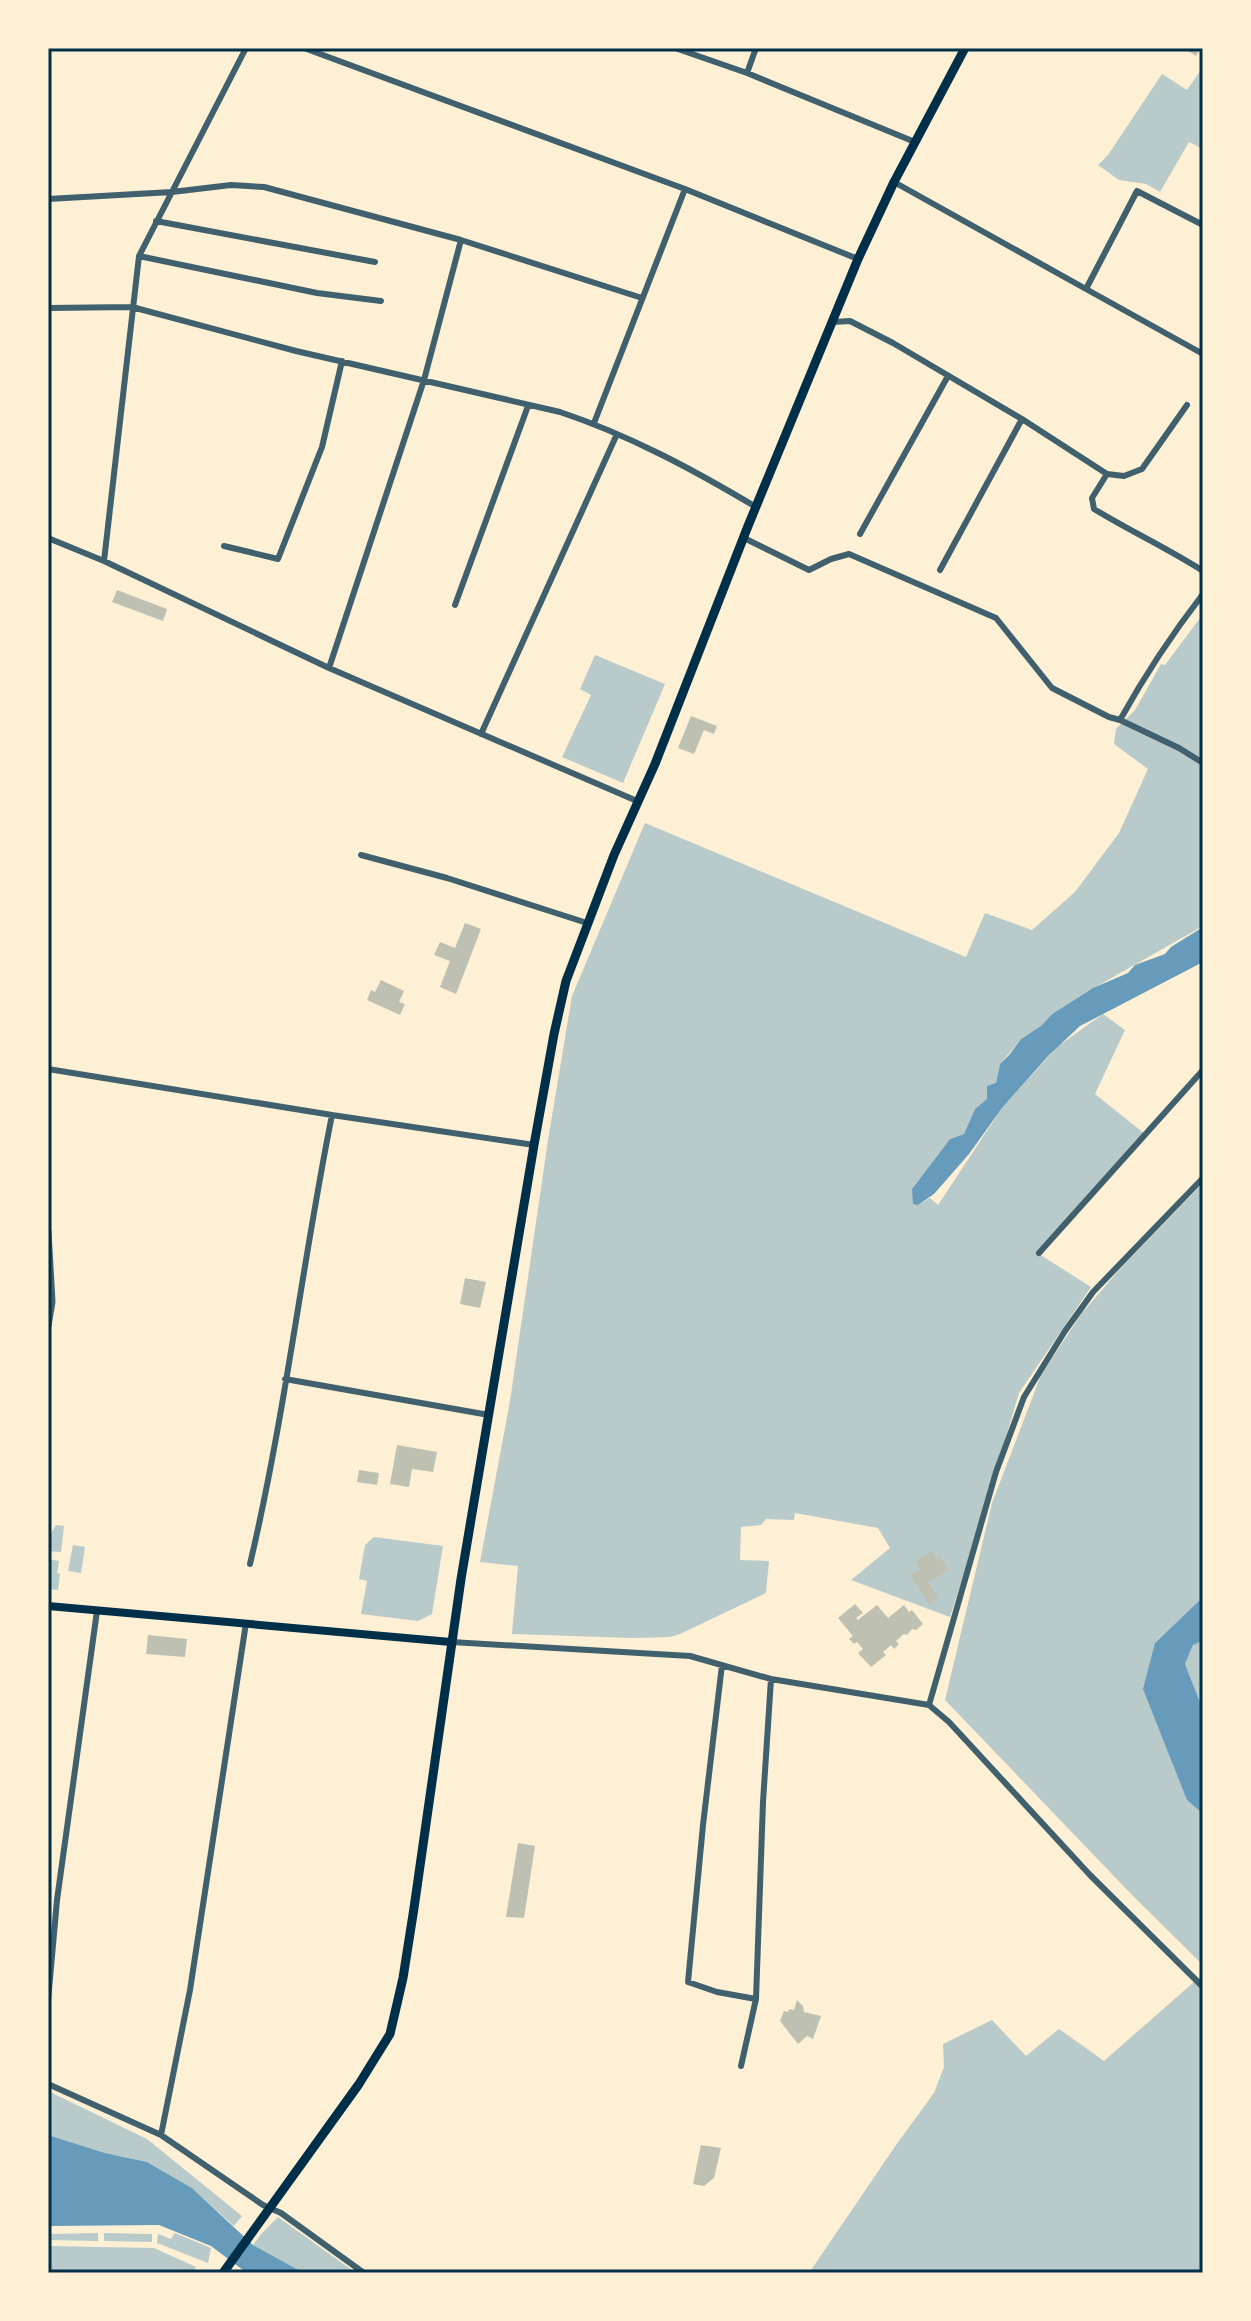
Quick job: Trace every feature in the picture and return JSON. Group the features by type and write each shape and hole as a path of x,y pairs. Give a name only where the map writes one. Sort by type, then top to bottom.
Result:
{"main road":[{"path":"223,2272 359,2084 390,2034 403,1978 440,1737 451,1642 534,1145 566,981 858,259 894,182 965,48"},
{"path":"48,1606 451,1642"}],"street":[{"path":"104,561 139,256 246,48"},
{"path":"304,48 685,189 858,259"},
{"path":"675,48 747,73 915,142"},
{"path":"747,73 756,48"},
{"path":"894,182 1203,354"},
{"path":"48,199 172,192 231,185 264,187 461,240 642,298"},
{"path":"594,423 685,189"},
{"path":"1086,289 1137,191 1203,225"},
{"path":"156,221 375,262"},
{"path":"329,668 424,380 461,240"},
{"path":"139,256 317,293 381,301"},
{"path":"48,308 132,307 342,361 560,412 594,423 655,451 756,507"},
{"path":"833,322 850,321 893,343 1022,419 1107,474 1124,476 1142,469 1187,405"},
{"path":"224,546 278,559 322,447 342,361"},
{"path":"860,534 948,376"},
{"path":"455,605 528,406"},
{"path":"940,570 1022,419"},
{"path":"481,734 617,434"},
{"path":"1107,474 1092,498 1094,509 1142,537 1160,543 1203,571"},
{"path":"48,538 104,561 329,668 637,801"},
{"path":"744,538 809,570 849,554 996,618 1052,688 1179,748 1203,763"},
{"path":"1120,720 1159,654 1203,594"},
{"path":"361,855 447,878 587,923"},
{"path":"48,1069 534,1145"},
{"path":"1039,1253 1203,1070"},
{"path":"250,1564 270,1478 315,1200 332,1115"},
{"path":"929,1705 988,1497 1024,1397 1093,1292 1203,1178"},
{"path":"48,1232 52,1302 48,1326"},
{"path":"285,1379 489,1415"},
{"path":"48,2001 57,1900 97,1611"},
{"path":"161,2135 190,1990 246,1623"},
{"path":"451,1642 690,1656 771,1679 929,1705 949,1722 1090,1875 1203,1987"},
{"path":"722,1665 688,1982 717,1992 756,1999"},
{"path":"741,2066 756,1999 771,1679"},
{"path":"48,2084 161,2135 281,2213 364,2273"}],"shaded area":[{"path":"1203,67 1203,149 1189,142 1160,192 1146,184 1119,180 1098,165 1108,155 1162,74 1187,90"},
{"path":"1203,614 1203,926 1085,993 1022,1038 1000,1064 996,1083 987,1099 975,1109 964,1134 950,1139 912,1189 918,1205 930,1198 938,1205 1002,1108 1057,1047 1103,1014 1125,1030 1095,1094 1145,1134 1039,1254 1091,1287 1019,1393 950,1617 851,1580 890,1548 878,1528 795,1513 794,1520 766,1519 761,1525 741,1527 740,1560 769,1561 766,1593 680,1634 632,1638 512,1634 518,1566 480,1562 510,1401 548,1140 572,996 645,823 966,957 985,913 1032,930 1075,892 1119,833 1148,769 1114,744 1116,729 1135,710 1161,664 1165,665"},
{"path":"595,655 665,684 623,783 562,757 591,695 580,689"},
{"path":"1203,1183 1203,1597 1155,1643 1187,1800 1203,1814 1203,1965 945,1700 992,1503 1041,1375 1082,1313"},
{"path":"56,1525 64,1526 61,1552 48,1551 48,1539"},
{"path":"374,1537 443,1546 432,1614 418,1621 361,1614 367,1581 359,1579 365,1545"},
{"path":"73,1545 85,1547 81,1573 68,1571"},
{"path":"48,1559 59,1561 58,1590 48,1589"},
{"path":"1201,1639 1203,1710 1185,1664 1193,1645"},
{"path":"1203,1974 1203,2273 809,2273 934,2093 944,2067 943,2044 992,2020 1026,2056 1059,2029 1104,2061"},
{"path":"48,2091 147,2139 242,2216 234,2226 192,2188 147,2162 48,2135"},
{"path":"278,2217 356,2273 304,2273 253,2245"},
{"path":"98,2233 98,2241 48,2240 49,2234"},
{"path":"104,2233 152,2234 152,2242 104,2241"},
{"path":"175,2233 211,2248 208,2263 157,2243 158,2234 171,2239"},
{"path":"48,2246 154,2248 196,2267 192,2273 48,2273"}],"water":[{"path":"1203,927 1203,962 1080,1026 1049,1055 1002,1108 969,1154 934,1194 918,1205 913,1204 912,1189 950,1139 964,1134 975,1109 987,1099 987,1086 996,1083 1000,1064 1021,1039 1052,1014 1093,988 1128,973 1135,965 1165,954"},
{"path":"1203,1597 1203,1640 1193,1645 1185,1664 1203,1710 1203,1814 1187,1800 1143,1689 1155,1643"},
{"path":"48,2135 147,2162 192,2188 253,2245 304,2273 247,2273 211,2246 159,2225 48,2226"}],"building":[{"path":"1183,48 1200,48 1196,56"},
{"path":"117,590 167,609 163,621 112,602"},
{"path":"691,716 717,726 714,734 704,730 694,754 678,748"},
{"path":"465,923 481,929 456,994 440,987 450,961 434,955 440,942 455,948"},
{"path":"381,980 404,991 399,1002 405,1004 400,1015 367,1000 371,990 375,992"},
{"path":"465,1278 486,1282 480,1308 460,1304"},
{"path":"397,1445 437,1452 433,1472 412,1469 409,1487 390,1484"},
{"path":"359,1470 379,1473 377,1485 357,1482"},
{"path":"931,1551 936,1559 940,1556 948,1570 928,1582 938,1598 929,1604 910,1575 920,1569 915,1561"},
{"path":"855,1604 863,1613 856,1618 858,1620 877,1605 888,1618 904,1605 923,1624 904,1634 896,1641 899,1644 894,1649 891,1645 883,1652 886,1655 871,1667 858,1653 863,1649 849,1639 853,1636 838,1618"},
{"path":"148,1635 187,1639 185,1657 146,1654"},
{"path":"518,1843 535,1846 524,1918 506,1917"},
{"path":"797,2000 804,2012 821,2016 813,2039 807,2036 798,2044 780,2021 784,2011 794,2010"},
{"path":"701,2145 721,2148 714,2178 704,2186 693,2184"}]}
